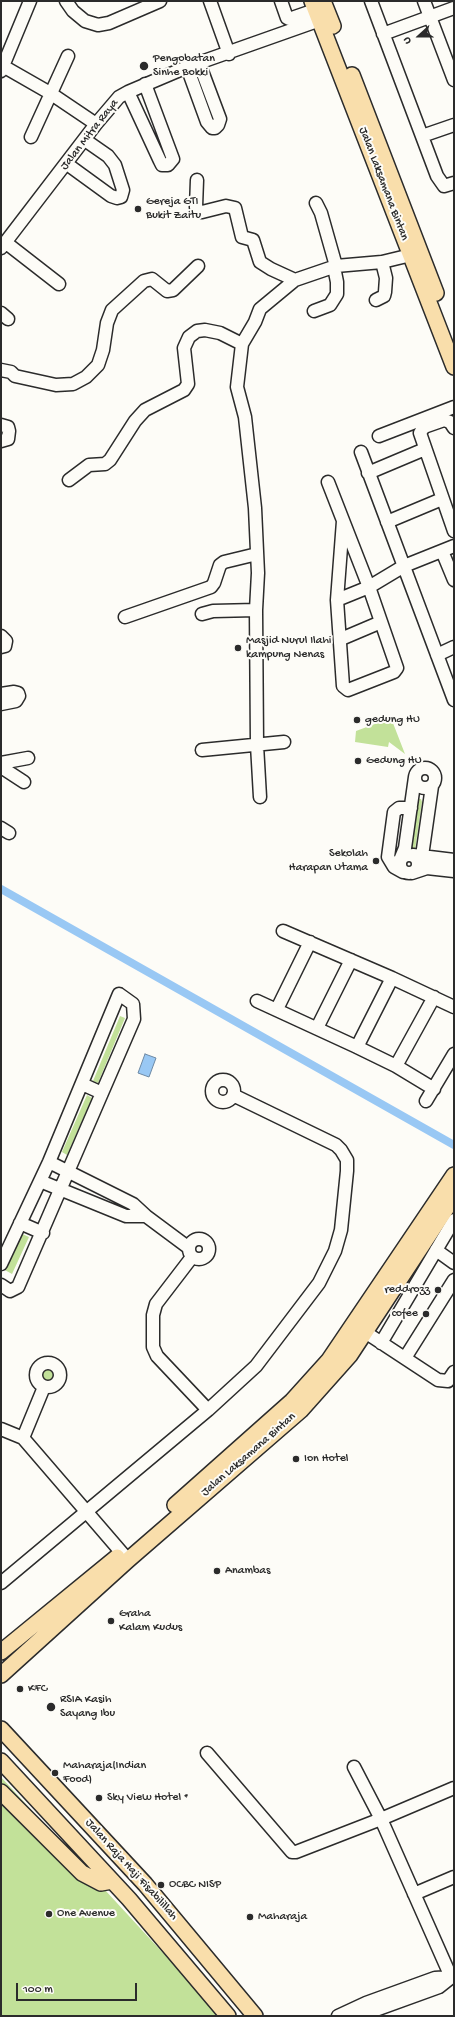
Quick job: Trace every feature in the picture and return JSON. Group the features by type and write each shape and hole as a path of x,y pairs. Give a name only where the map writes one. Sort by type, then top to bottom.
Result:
{"main road":[{"name":"Jalan Laksamana Bintan","path":"318,8 348,79 449,336 454,368"},
{"name":"Jalan Laksamana Bintan","path":"348,79 410,255 449,336"},
{"name":"Jalan Laksamana Bintan","path":"1,1675 292,1401 329,1360 454,1175"},
{"name":"Jalan Laksamana Bintan","path":"1,1652 125,1557 301,1410 350,1355 454,1196"},
{"name":"Jalan Raja Haji Fisabilillah","path":"1,1729 145,1884 255,2016"},
{"name":"Jalan Raja Haji Fisabilillah","path":"1,1761 112,1881 228,2016"},
{"path":"1,1792 55,1848 86,1877 101,1883 112,1881"}],"street":[{"path":"30,1 2,67 50,93 96,124"},
{"path":"66,1 73,11 85,21 98,25 109,23 160,1"},
{"path":"210,1 230,54"},
{"path":"281,1 287,18 289,19 318,8"},
{"path":"371,1 441,183 444,186 454,183"},
{"path":"424,1 454,80"},
{"name":"Jalan Mitra Raya","path":"3,245 67,164 110,106 128,92 186,67 230,54 318,8"},
{"path":"383,34 454,8"},
{"path":"31,137 68,56"},
{"path":"186,67 207,122 212,128 215,128 220,119 199,63"},
{"path":"128,92 162,165 168,165 173,159 145,84"},
{"path":"422,136 454,125"},
{"path":"67,164 111,196 117,198 121,197 123,190 115,165 108,156 85,140"},
{"path":"197,180 197,210 202,212 226,206 235,208 242,237 243,239 251,238 253,240 260,262 295,280"},
{"path":"314,311 330,305 337,294 338,282 322,213 316,203"},
{"path":"3,245 59,284"},
{"path":"260,797 257,745 256,610 258,573 255,508 245,417 237,387 242,344 255,322 260,309 295,280 335,267 382,262 410,255"},
{"path":"376,300 384,296 385,292 386,278 382,262"},
{"path":"1,370 11,372 15,376 56,385 73,384 86,377 98,365 103,350 107,323 112,310 144,281 152,280 167,291 173,290 198,266"},
{"path":"69,480 88,465 100,466 105,464 110,460 135,421 145,410 184,390 188,384 184,348 189,337 197,331 205,330 220,333 242,344"},
{"path":"1,377 9,378 15,376"},
{"path":"379,436 454,407"},
{"path":"454,428 450,422 444,420 424,427 420,433 454,531"},
{"path":"1,425 8,427 10,431 8,439 1,441"},
{"path":"368,473 425,449"},
{"path":"361,452 454,700"},
{"path":"328,482 369,587 397,665 396,671 352,688 345,688 343,686 341,639 337,600 343,521"},
{"path":"387,522 442,499"},
{"path":"337,600 369,587 404,566 454,546"},
{"path":"442,550 454,580"},
{"path":"125,617 211,587 214,583 220,565 224,562 257,554"},
{"path":"202,614 213,611 256,610"},
{"path":"341,639 381,622"},
{"path":"1,636 6,641 5,646 1,647"},
{"path":"437,654 454,647"},
{"path":"1,694 14,692 18,693 20,696 16,701 1,704"},
{"path":"202,750 284,742"},
{"path":"1,763 28,758"},
{"path":"1,767 24,782"},
{"path":"430,768 436,776 432,786 417,856 417,869 408,872 399,866 405,848 415,777 420,769 430,768"},
{"path":"415,777 417,784 422,788 432,786"},
{"path":"411,808 400,808 394,812 388,857 394,867 408,872 427,868 454,871"},
{"path":"400,860 404,855 454,860"},
{"path":"283,931 392,978 454,1007"},
{"path":"277,1009 310,942"},
{"path":"317,1028 351,960"},
{"path":"357,1047 392,978"},
{"path":"1,1264 49,1162 119,994 133,1004 134,1019 43,1233 18,1287 10,1291 1,1285"},
{"path":"396,1066 434,998"},
{"path":"258,1000 396,1066 434,1089"},
{"path":"426,1101 454,1054"},
{"path":"82,1084 102,1093"},
{"path":"1,1583 208,1410 256,1366 319,1283 335,1251 341,1230 347,1160 336,1145 233,1095"},
{"path":"49,1162 133,1204 191,1252 156,1304 153,1315 153,1347 157,1356 208,1410"},
{"path":"40,1181 126,1216 146,1216"},
{"path":"381,1343 436,1250 450,1237 454,1220"},
{"path":"20,1222 43,1233"},
{"path":"436,1250 454,1263"},
{"path":"405,1358 454,1280"},
{"path":"365,1332 442,1382 448,1381 454,1372"},
{"path":"22,1438 44,1386"},
{"path":"1,1429 22,1438 125,1557"},
{"path":"207,1753 292,1852 296,1852 381,1819 454,1788"},
{"path":"354,1768 381,1819 452,1976"},
{"path":"414,1894 454,1877"},
{"path":"338,2016 366,2003 435,1978 452,1976"},
{"path":"359,2016 439,1987 452,1976"}],"green space":[{"path":"391,718 405,754 389,742 388,747 355,742 356,731"},
{"path":"418,799 421,799 422,802 415,850 410,850"},
{"path":"120,1016 125,1018 98,1083 93,1081"},
{"path":"87,1095 92,1098 67,1155 62,1152"},
{"path":"20,1233 29,1237 12,1274 3,1269"},
{"path":"49,1366 55,1369 58,1375 55,1381 49,1384 43,1381 40,1375 43,1369"},
{"name":"One Avenue","path":"1,1777 221,2016 1,2016"}],"water":[{"path":"145,1054 156,1058 149,1077 138,1073"}],"waterway":[{"path":"1,889 454,1145"}],"place":[{"name":"Pengobatan Sinhe Bokki","path":"144,66"},
{"name":"Gereja GTI Bukit Zaitu","path":"138,209"},
{"name":"Masjid Nurul Ilahi kampung Nenas","path":"238,648"},
{"name":"gedung HU","path":"357,720"},
{"name":"Gedung HU","path":"358,761"},
{"name":"Sekolah Harapan Utama","path":"376,861"},
{"name":"reddrozz","path":"438,1290"},
{"name":"cofee","path":"426,1314"},
{"name":"Ion Hotel","path":"296,1459"},
{"name":"Anambas","path":"217,1571"},
{"name":"Graha Kalam Kudus","path":"111,1621"},
{"name":"KFC","path":"20,1689"},
{"name":"RSIA Kasih Sayang Ibu","path":"51,1707"},
{"name":"Maharaja(Indian Food)","path":"55,1773"},
{"name":"Sky View Hotel *","path":"99,1798"},
{"name":"OCBC NISP","path":"161,1885"},
{"name":"One Avenue","path":"49,1914"},
{"name":"Maharaja","path":"250,1917"}]}
